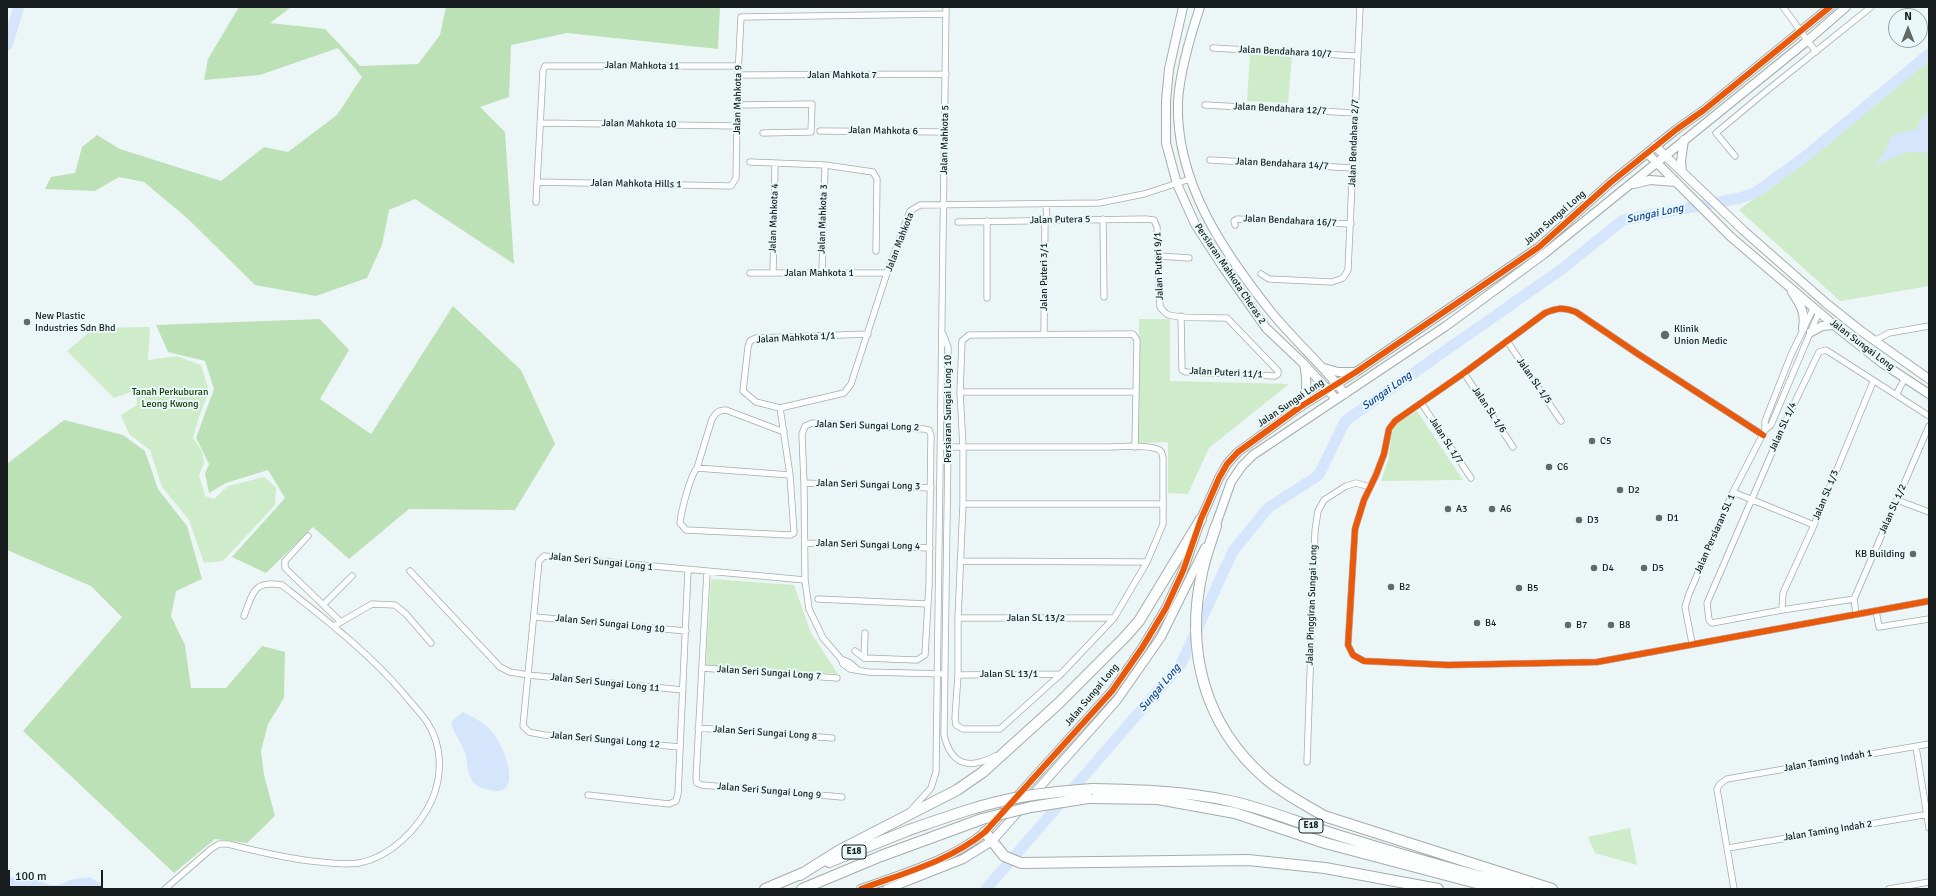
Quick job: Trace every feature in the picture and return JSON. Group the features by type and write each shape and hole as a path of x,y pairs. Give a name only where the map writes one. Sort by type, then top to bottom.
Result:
{"highway":[{"path":"800,875 840,850 905,816 931,805 957,790 983,772 1019,740 1125,637 1139,620 1201,519"},
{"path":"1216,526 1202,573 1196,626 1198,664 1212,706 1225,732 1244,758 1266,779 1324,816 1552,889"},
{"name":"E18","path":"802,889 881,856 982,819 1090,794 1162,790 1229,801 1272,812 1332,834 1526,889"},
{"name":"E18","path":"765,889 909,830 971,809 1014,798 1046,793 1090,794 1158,799 1235,813 1325,843 1498,889"},
{"path":"985,832 1004,856 1021,863 1248,860 1325,868 1438,889"}],"street":[{"path":"946,7 946,74"},
{"name":"Persiaran Mahkota Cheras 2","path":"1183,7 1169,69 1166,101 1166,144 1176,184 1195,224 1266,328 1304,364 1336,399"},
{"name":"Persiaran Mahkota Cheras 2","path":"1200,7 1187,51 1178,100 1178,122 1181,146 1190,179 1225,250 1252,288 1272,313 1324,368 1345,394"},
{"name":"Jalan Bendahara 2/7","path":"1261,274 1269,279 1332,282 1343,278 1349,267 1360,7"},
{"path":"1783,7 1816,52"},
{"name":"Jalan Sungai Long","path":"861,889 940,859 970,843 985,832 1112,690 1142,648 1166,608 1183,571 1201,519 1227,464 1238,452 1300,407 1356,372 1539,246 1610,183 1655,146 1704,110 1830,7"},
{"name":"Jalan Sungai Long","path":"887,889 963,859 992,841 1121,694 1161,637 1216,526 1231,482 1242,466 1253,455 1446,326 1544,254 1807,41 1846,7"},
{"path":"1734,156 1716,133 1871,7"},
{"name":"Jalan Mahkota 9","path":"735,182 738,66 741,17 946,14"},
{"name":"Jalan Bendahara 10/7","path":"1213,48 1357,56"},
{"name":"Jalan Mahkota 11","path":"541,123 543,71 545,66 738,66"},
{"name":"Jalan Mahkota 7","path":"738,75 946,74"},
{"name":"Jalan Mahkota 5","path":"943,334 946,74"},
{"path":"737,105 812,104 812,132 763,134"},
{"name":"Jalan Bendahara 12/7","path":"1205,105 1356,112"},
{"path":"536,202 541,123"},
{"name":"Jalan Mahkota 10","path":"541,123 737,126"},
{"name":"Jalan Mahkota 6","path":"820,131 945,132"},
{"path":"1682,172 1681,161 1684,140"},
{"name":"Jalan Sungai Long","path":"1655,146 1820,305 1834,325 1929,394"},
{"name":"Jalan Sungai Long","path":"1647,153 1731,237 1789,286 1820,305 1929,379"},
{"name":"Jalan Bendahara 14/7","path":"1210,160 1353,168"},
{"path":"750,162 825,165 874,172 877,179 876,250"},
{"name":"Jalan Mahkota 4","path":"772,272 775,164"},
{"name":"Jalan Mahkota 3","path":"822,272 825,165"},
{"name":"Jalan Mahkota","path":"743,391 756,402 780,408 844,393 851,384 887,273 910,211 920,205 1099,204 1144,194 1190,179"},
{"path":"1627,187 1638,182 1650,180 1676,182"},
{"name":"Jalan Mahkota Hills 1","path":"537,182 731,186 735,182"},
{"name":"Jalan Puteri 3/1","path":"1044,205 1044,334"},
{"path":"1103,219 1104,297"},
{"name":"Jalan Putera 5","path":"958,222 1146,219 1154,220 1158,227"},
{"name":"Jalan Bendahara 16/7","path":"1235,225 1234,221 1237,219 1351,224"},
{"path":"987,221 987,298"},
{"name":"Jalan Puteri 9/1","path":"1158,227 1160,307 1169,315 1227,318 1278,371 1278,374 1275,376"},
{"path":"1539,246 1544,254"},
{"path":"1158,256 1189,258"},
{"name":"Jalan Mahkota 1","path":"750,273 887,273"},
{"path":"1764,432 1765,421 1805,320 1802,309 1789,286"},
{"path":"1803,328 1820,305"},
{"path":"1764,432 1771,425 1811,332 1820,305"},
{"path":"1764,432 1638,354 1576,312 1565,308 1556,308 1545,313 1422,404 1395,421 1389,429 1384,454 1355,529 1348,645 1352,654 1357,659 1364,661 1389,663 1440,664 1582,662 1629,656 1929,601"},
{"name":"Jalan Puteri 11/1","path":"1181,316 1182,370 1186,372 1275,376"},
{"path":"1811,332 1822,326 1834,325"},
{"path":"1874,341 1883,335 1929,326"},
{"name":"Jalan Mahkota 1/1","path":"743,391 748,347 750,341 756,338 868,334"},
{"name":"Persiaran Sungai Long 10","path":"905,816 930,788 936,772 941,447 940,346 943,334"},
{"name":"Persiaran Sungai Long 10","path":"943,334 948,347 944,734 949,749 955,758 964,764 977,765 994,757 1019,740"},
{"path":"941,447 963,447 1135,447 1152,447 1159,449 1162,452 1163,458 1163,524 1147,562 1114,618 1061,674 1000,729 964,729 956,725 955,718 958,674 958,618 963,504 963,447 960,392 962,341 964,337 969,335 1133,334 1137,340 1135,447"},
{"name":"Jalan SL 1/5","path":"1507,341 1562,421"},
{"name":"Jalan SL 1/4","path":"1782,610 1712,623 1709,620 1707,603 1783,427 1819,352 1826,350 1873,382 1929,416"},
{"path":"1300,407 1306,396 1307,383 1304,364"},
{"path":"1324,368 1338,372 1356,372"},
{"name":"Jalan SL 1/6","path":"1464,373 1513,447"},
{"path":"1896,395 1905,378"},
{"name":"Jalan SL 1/3","path":"1782,610 1783,593 1814,525 1873,382"},
{"path":"960,392 1136,392"},
{"name":"Jalan SL 1/7","path":"1422,404 1471,478"},
{"path":"780,408 784,432 790,475 794,532 792,534 686,530 680,523 681,513 715,413 720,410 726,410 784,432"},
{"name":"Jalan Seri Sungai Long 2","path":"804,483 802,434 805,426 812,423 929,430 931,435 931,488"},
{"name":"Jalan SL 1/2","path":"1854,599 1929,426"},
{"name":"Jalan Persiaran SL 1","path":"1692,644 1685,607 1689,594 1733,492 1764,432"},
{"path":"697,468 790,475"},
{"path":"804,483 806,542 805,580 809,609 823,638 841,659 850,663 857,669 868,672 944,674"},
{"name":"Jalan Seri Sungai Long 3","path":"804,483 931,488"},
{"name":"Jalan Pinggiran Sungai Long","path":"1307,762 1315,539 1318,511 1324,500 1346,486 1356,483 1370,487"},
{"path":"855,651 864,658 917,660 925,656 931,488"},
{"path":"1733,492 1814,525"},
{"path":"1897,500 1929,512"},
{"path":"963,504 1163,504"},
{"path":"308,536 285,561 285,568 341,622"},
{"name":"Jalan Seri Sungai Long 4","path":"806,542 930,548"},
{"name":"Jalan Seri Sungai Long 1","path":"529,732 524,726 528,674 535,616 539,561 544,556 805,580"},
{"path":"960,561 1147,562"},
{"path":"588,795 669,804 676,801 678,794 688,570"},
{"name":"Jalan Seri Sungai Long 11","path":"410,572 500,667 510,672 683,690"},
{"path":"698,728 707,572"},
{"path":"324,604 352,576"},
{"path":"165,889 211,849 219,844 228,844 286,858 337,864 360,863 389,851 412,831 428,810 439,778 440,757 436,742 427,722 384,672 334,626 282,585 268,583 257,588 251,596 244,616"},
{"path":"818,599 928,604"},
{"path":"1782,610 1854,599 1856,614"},
{"path":"334,626 372,604 395,605 406,614 431,643"},
{"path":"1876,611 1879,627 1929,619"},
{"name":"Jalan Seri Sungai Long 10","path":"535,616 686,631"},
{"name":"Jalan SL 13/2","path":"958,618 1114,618"},
{"path":"864,658 865,633"},
{"name":"Jalan Seri Sungai Long 7","path":"702,668 837,678"},
{"name":"Jalan SL 13/1","path":"958,674 1061,674"},
{"name":"Jalan Seri Sungai Long 8","path":"698,728 832,738"},
{"name":"Jalan Seri Sungai Long 9","path":"698,728 697,783 702,785 842,797"},
{"name":"Jalan Seri Sungai Long 12","path":"529,732 680,747"},
{"name":"Jalan Taming Indah 1","path":"1728,848 1717,789 1720,784 1727,779 1929,744"},
{"path":"1916,747 1928,814 1929,828"},
{"name":"Jalan Taming Indah 2","path":"1728,848 1928,814"},
{"path":"1728,848 1734,889"},
{"path":"1888,889 1929,882"}],"green space":[{"path":"239,7 291,7 270,23 325,29 360,66 418,64 440,35 446,7 720,7 718,49 567,33 511,45 509,97 480,107 505,132 514,264 415,199 389,210 382,245 367,278 316,296 255,285 187,218 144,182 119,177 95,191 45,189 51,177 75,173 82,147 97,135 120,149 221,181 264,147 288,152 337,115 362,77 338,48 260,75 204,80 208,59"},
{"path":"1250,53 1292,56 1288,103 1247,101"},
{"path":"1929,58 1929,286 1840,301 1739,210 1820,148"},
{"path":"453,306 521,370 555,444 515,510 409,509 349,559 313,527 266,573 232,557 285,498 268,470 226,483 209,493 205,474 209,464 196,438 214,389 205,361 168,352 156,325 320,319 349,350 320,399 371,434"},
{"path":"1139,319 1170,319 1170,381 1289,384 1209,448 1188,494 1168,493 1168,442 1138,443"},
{"name":"Tanah Perkuburan Leong Kwong","path":"150,327 148,360 177,356 201,365 209,391 193,438 202,451 204,463 199,475 205,496 214,499 228,486 264,477 276,487 275,505 223,561 204,563 189,520 162,487 150,450 129,434 121,415 137,405 136,390 114,398 67,351 94,328"},
{"path":"1417,411 1463,480 1381,481 1389,457 1391,436 1396,424"},
{"path":"64,420 123,435 145,451 158,489 187,526 202,579 176,591 171,616 185,645 191,688 226,688 262,646 285,652 284,698 268,724 261,751 264,775 275,816 247,843 215,839 174,873 23,731 122,617 91,586 7,550 7,464"},
{"path":"711,579 794,585 811,633 838,674 706,665"},
{"path":"1630,828 1637,865 1595,853 1588,837"}],"water":[{"path":"1929,113 1929,152 1908,152 1875,166 1887,148 1890,137 1899,133 1917,129 1921,119"},
{"path":"463,712 487,726 498,740 509,770 509,780 506,787 500,791 489,790 478,786 471,779 465,752 453,730 451,722"},
{"path":"8,876 29,881 33,879 51,885 59,885 73,879 90,877 101,884 102,888 7,889"}],"waterway":[{"path":"7,45 19,7"},
{"name":"Sungai Long","path":"986,889 1181,664 1233,551 1268,508 1319,475 1345,421 1562,269 1623,220 1740,198 1755,193 1806,156 1929,54"}],"cycle path":[{"path":"861,889 942,859 957,851 985,832 1112,691 1142,648 1166,608 1183,571 1201,519 1219,478 1227,464 1238,452 1300,407 1356,372 1539,247 1610,183 1677,129 1704,110 1830,7"},
{"path":"1763,435 1576,312 1567,309 1560,309 1545,313 1464,373 1395,421 1389,429 1384,454 1364,500 1355,529 1348,645 1353,655 1364,661 1448,665 1597,662 1929,601"}],"place":[{"name":"New Plastic Industries Sdn Bhd","path":"27,322"},
{"name":"Klinik Union Medic","path":"1665,335"},
{"name":"C5","path":"1592,441"},
{"name":"C6","path":"1549,467"},
{"name":"D2","path":"1620,490"},
{"name":"A3","path":"1448,509"},
{"name":"A6","path":"1492,509"},
{"name":"D1","path":"1659,518"},
{"name":"D3","path":"1579,520"},
{"name":"KB Building","path":"1913,554"},
{"name":"D4","path":"1594,568"},
{"name":"D5","path":"1644,568"},
{"name":"B2","path":"1391,587"},
{"name":"B5","path":"1519,588"},
{"name":"B4","path":"1477,623"},
{"name":"B7","path":"1568,625"},
{"name":"B8","path":"1611,625"}]}
